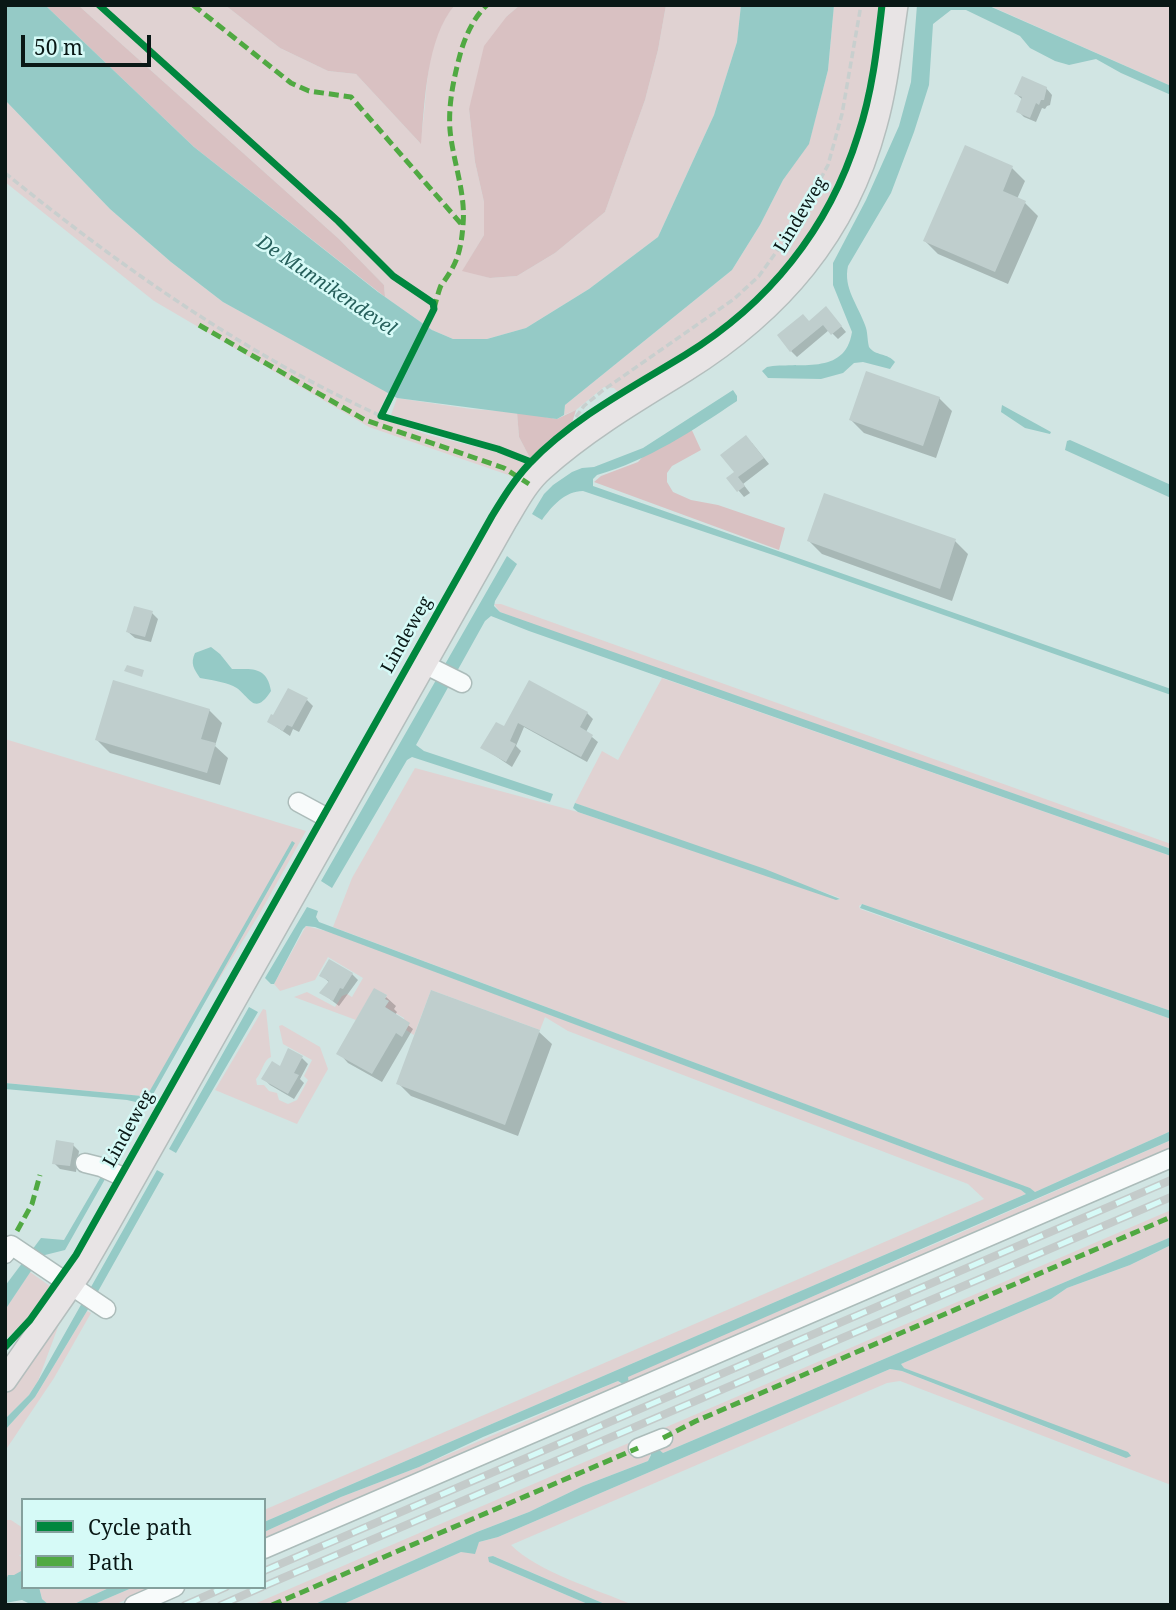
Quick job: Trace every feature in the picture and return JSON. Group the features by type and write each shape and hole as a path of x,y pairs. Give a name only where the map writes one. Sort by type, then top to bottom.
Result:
{"main road":[{"name":"Lindeweg","path":"5,1380 90,1298 127,1179 335,822 431,668 505,521 541,470 579,440 740,332 788,287 812,259 839,216 867,152 882,95 896,5"}],"lane":[{"path":"431,668 458,682"},
{"path":"298,802 335,822"},
{"path":"266,1548 1171,1158"},
{"path":"93,1165 127,1179"},
{"path":"14,1246 90,1298"},
{"path":"638,1448 663,1438"},
{"path":"134,1605 170,1589"}],"path":[{"path":"588,415 577,422 576,415 584,405 734,299 759,276 797,223 828,165 849,78 861,5"},
{"path":"5,173 192,313 323,389 394,420"},
{"path":"381,416 386,407"}],"shaded area":[{"path":"45,5 78,5 339,239 384,285 385,297 194,147"},
{"path":"78,5 225,5 280,48 328,71 356,74 420,143 428,71 444,19 455,5 520,5 507,16 469,109 475,162 484,202 484,235 463,270 490,278 517,276 555,253 605,212 645,100 666,5 741,5 737,42 714,115 658,237 589,289 526,328 487,339 453,339 432,330 385,297 384,285 339,239"},
{"path":"225,5 455,5 445,19 433,52 421,144 356,74 328,71 280,48"},
{"path":"520,5 666,5 645,100 605,212 555,253 517,276 490,278 462,271 484,235 484,202 475,162 469,109 484,46 507,16"},
{"path":"834,5 886,5 869,111 852,162 831,209 797,264 737,324 623,397 614,388 604,387 576,410 564,415 565,405 732,270 760,225 783,180 809,143 828,70"},
{"path":"988,5 1171,5 1171,86"},
{"path":"5,100 110,209 171,262 223,302 388,392 377,416 425,434 497,452 532,466 520,479 369,427 154,301 5,182"},
{"path":"397,398 471,409 517,412 519,437 530,458 391,415"},
{"path":"576,410 572,423 530,458 519,437 517,412 557,419"},
{"path":"690,426 701,450 672,466 667,473 667,482 673,492 691,500 718,505 785,528 779,550 594,482 601,476 638,462 650,449"},
{"path":"494,604 501,604 1171,844 1171,849 531,624 500,612"},
{"path":"662,678 1171,856 1171,1011 862,904 859,906 860,909 1171,1019 1171,1131 1035,1192 333,927 352,878 415,768 578,812 839,900 840,898 575,803 602,751 618,760"},
{"path":"5,739 306,831 260,913 148,1094 142,1096 5,1083"},
{"path":"306,926 330,932 1026,1194 266,1521 266,1509 984,1199 968,1184 568,1031 545,1017 540,1030 431,990 414,1035 406,1030 404,1018 385,1007 389,1001 385,999 387,995 374,989 356,1020 294,997 307,992 335,1007 342,996 347,994 352,997 363,978 328,957 315,980 280,991 274,984"},
{"path":"263,1009 266,1010 271,1057 256,1079 257,1085 264,1085 269,1091 277,1093 279,1100 288,1104 297,1100 308,1080 304,1076 312,1060 283,1044 279,1026 282,1025 320,1047 328,1069 297,1124 215,1090"},
{"path":"1171,1140 1171,1149 629,1385 628,1377 633,1373"},
{"path":"1171,1210 1171,1237 663,1453 658,1450 650,1434"},
{"path":"1171,1245 1171,1485 900,1381 887,1383 511,1545 522,1555 552,1572 633,1605 607,1605 493,1556 489,1562 590,1605 341,1605 461,1552 475,1549 479,1542 498,1537 890,1369 902,1371 1125,1458 904,1368 901,1364 1051,1299 1067,1288 1130,1265"},
{"path":"30,1272 50,1286 28,1318 5,1340 5,1310"},
{"path":"65,1308 38,1381 29,1395 5,1419 5,1395"},
{"path":"87,1311 91,1313 54,1378 5,1451 5,1430 35,1397"},
{"path":"618,1381 624,1387 266,1539 266,1531 341,1497 419,1467"},
{"path":"645,1436 651,1453 648,1461 583,1486 313,1605 252,1605"},
{"path":"5,1520 11,1520 21,1527 21,1572 7,1583"},
{"path":"40,1589 107,1589 72,1605 49,1605 42,1599"},
{"path":"129,1589 150,1589 114,1605 92,1605"}],"water":[{"name":"De Munnikendevel","path":"5,5 45,5 194,147 378,292 432,330 453,339 487,339 526,328 589,289 658,237 714,115 737,42 741,5 834,5 828,70 809,144 783,180 760,225 732,270 565,405 564,415 557,419 397,398 223,302 171,262 110,209 5,100"},
{"path":"917,5 987,5 1171,86 1171,95 1096,59 1069,65 1055,61 1030,48 1020,36 966,10 951,10 933,24 929,85 891,193 848,266 849,289 866,328 869,347 895,362 890,369 863,362 854,363 843,373 821,379 768,378 762,371 767,367 830,361 840,356 848,346 852,332 833,285 833,263 866,200 899,126 911,82"},
{"path":"733,390 737,401 652,453 597,475 593,479 593,486 1171,689 1171,695 583,491 565,496 542,520 532,514 544,494 572,472 594,467 643,448"},
{"path":"1002,405 1051,432 1050,434 1025,428 1001,412"},
{"path":"1067,441 1171,485 1171,498 1065,450"},
{"path":"507,556 517,564 495,601 494,606 500,612 1171,849 1171,856 491,616 485,621 416,745 424,751 553,794 550,802 412,757 407,760 332,888 321,881"},
{"path":"211,647 232,669 252,669 262,673 271,691 265,699 255,704 233,686 200,678 193,666 195,653"},
{"path":"575,803 765,869 840,899 836,900 578,812 573,808"},
{"path":"292,841 295,843 65,1250 41,1256 5,1310 5,1286 41,1238 64,1240 141,1108 140,1103 127,1100 5,1089 5,1083 142,1096 148,1094"},
{"path":"862,904 1171,1011 1171,1019 860,908"},
{"path":"307,907 318,911 316,917 319,922 1035,1192 1171,1131 1171,1140 628,1377 657,1448 663,1453 1171,1237 1171,1245 1130,1265 1067,1288 1051,1299 901,1364 904,1368 1128,1452 1131,1456 1126,1458 902,1371 890,1369 498,1537 479,1542 475,1554 461,1552 341,1605 313,1605 583,1486 648,1461 650,1449 623,1384 618,1381 266,1531 266,1521 1026,1194 315,927 306,926 303,929 274,984 265,978"},
{"path":"249,1007 258,1012 176,1153 169,1149"},
{"path":"157,1170 164,1174 87,1311 35,1397 5,1430 5,1419 29,1395 38,1381"},
{"path":"493,1556 607,1605 590,1605 489,1562 488,1557"},
{"path":"21,1571 21,1589 40,1589 42,1599 49,1605 32,1605 22,1600 5,1603 5,1583 8,1575"},
{"path":"107,1589 129,1589 92,1605 72,1605"}],"pier":[{"path":"638,1397 654,1432 642,1438 627,1402"}],"building":[{"path":"1022,76 1047,87 1044,100 1041,100 1039,105 1036,103 1030,118 1016,112 1022,97 1014,94"},
{"path":"965,145 1013,166 1003,191 1026,201 995,272 923,241"},
{"path":"826,306 842,326 831,335 823,325 790,352 777,335 803,314 809,321"},
{"path":"866,371 940,397 923,446 849,420"},
{"path":"746,435 764,458 738,477 745,486 737,492 726,478 734,472 720,455"},
{"path":"824,493 956,539 940,589 807,541"},
{"path":"134,606 153,611 145,637 126,632"},
{"path":"127,665 144,670 142,677 124,671"},
{"path":"113,680 210,709 201,739 216,743 207,773 95,740"},
{"path":"529,680 588,712 580,727 593,735 581,757 518,723 510,741 516,744 506,762 480,748 496,722 504,726"},
{"path":"288,688 308,698 292,727 287,725 283,731 267,722"},
{"path":"329,959 353,973 333,1001 319,993 329,981 319,976"},
{"path":"374,988 387,995 385,999 389,1001 385,1007 410,1023 402,1037 396,1033 372,1074 336,1054"},
{"path":"431,990 540,1030 505,1125 396,1084"},
{"path":"288,1048 303,1056 294,1073 299,1075 288,1094 261,1079 272,1061 280,1066"},
{"path":"56,1140 74,1143 70,1166 52,1164"}],"railway":[{"path":"266,1570 1171,1180"},
{"path":"266,1585 1171,1197"},
{"path":"185,1605 221,1589"},
{"path":"221,1605 257,1589"}],"marked path":[{"path":"193,5 291,83 309,91 351,97 463,226"},
{"path":"434,309 441,285 457,257 463,225 463,201 450,130 452,90 465,39 474,21 487,5"},
{"path":"199,325 365,420 504,468 529,484"},
{"path":"17,1231 32,1204 40,1175"},
{"path":"663,1438 696,1421 1171,1217"},
{"path":"272,1605 638,1448"}],"cycle path":[{"path":"99,5 338,221 393,276 433,303 434,309 381,416 498,449 531,462"},
{"path":"5,1347 30,1320 76,1255 492,516 514,483 529,464 564,432 715,335 743,312 769,288 812,232 846,169 863,119 876,54 882,5"}]}
